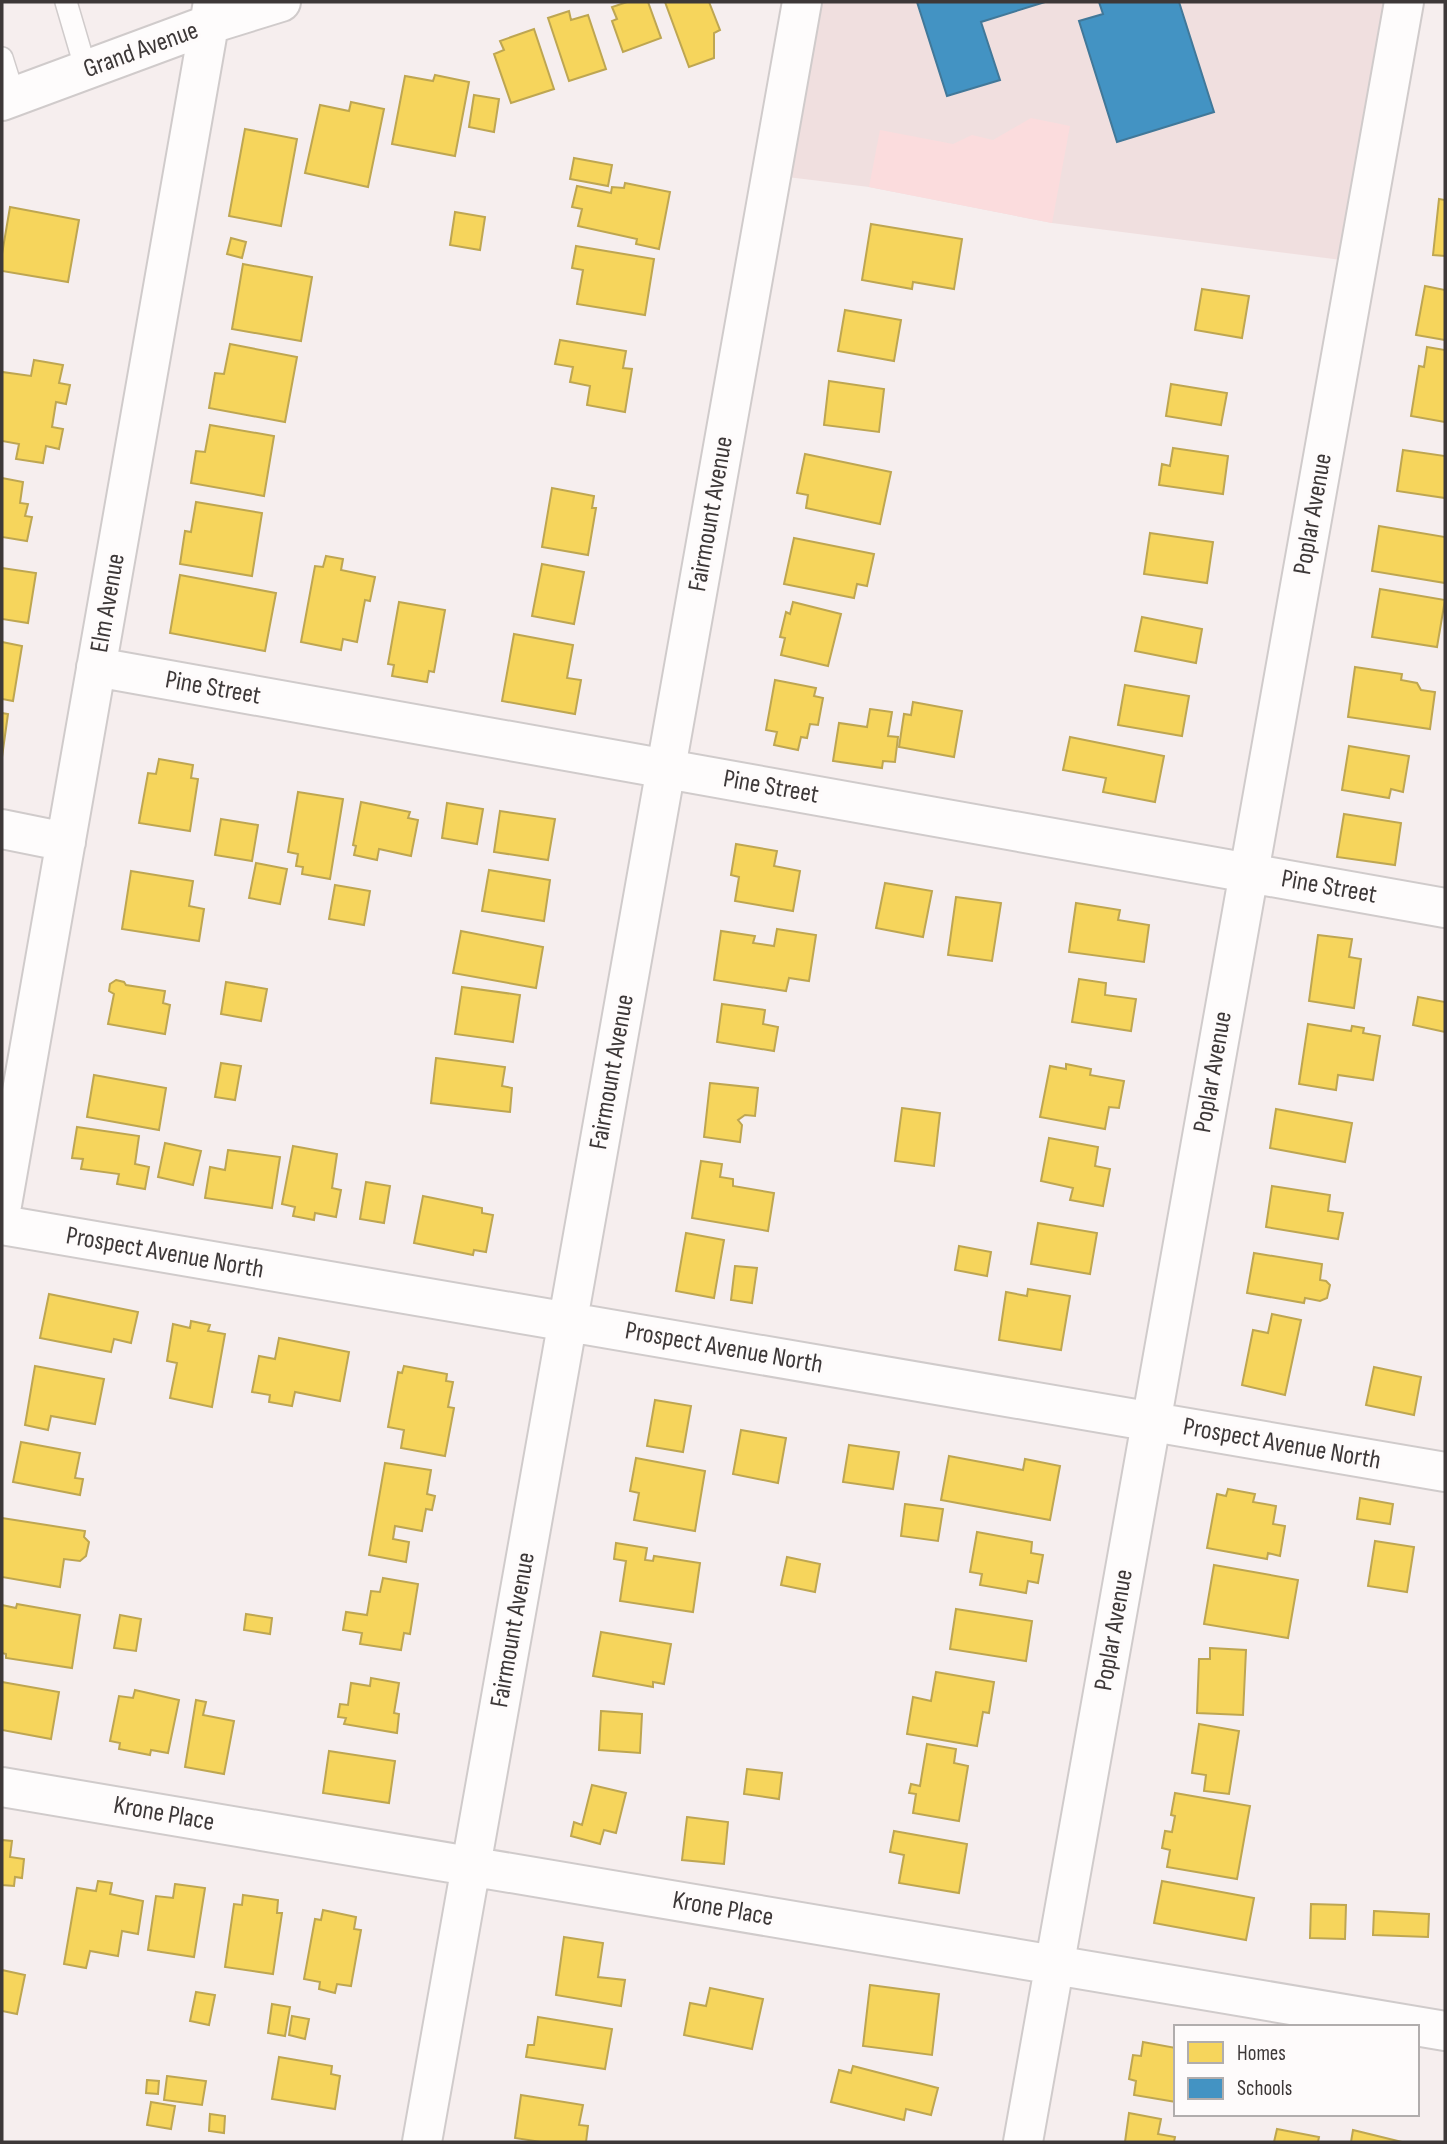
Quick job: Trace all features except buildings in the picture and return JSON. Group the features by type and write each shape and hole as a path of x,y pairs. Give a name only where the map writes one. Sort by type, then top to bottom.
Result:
{"street":[{"name":"Grand Avenue","path":"8,98 86,70 212,13 281,2"},
{"name":"Fairmount Avenue","path":"422,2142 802,2"},
{"name":"Poplar Avenue","path":"1023,2142 1404,2"},
{"name":"Elm Avenue","path":"2,1205 212,13"},
{"name":"Pine Street","path":"96,667 1445,908"},
{"path":"2,829 66,842"},
{"name":"Prospect Avenue North","path":"2,1225 1445,1472"},
{"name":"Krone Place","path":"2,1787 1409,2025"},
{"name":"Krone Place","path":"1419,2027 1445,2031"}],"lane":[{"path":"66,2 86,70"},
{"path":"2,58 8,98"}],"shaded area":[{"path":"802,2 1404,2 1357,262 1052,223 869,187 771,175"},
{"path":"1031,118 1070,126 1052,223 869,187 880,130 953,144 972,135 993,140"}]}
